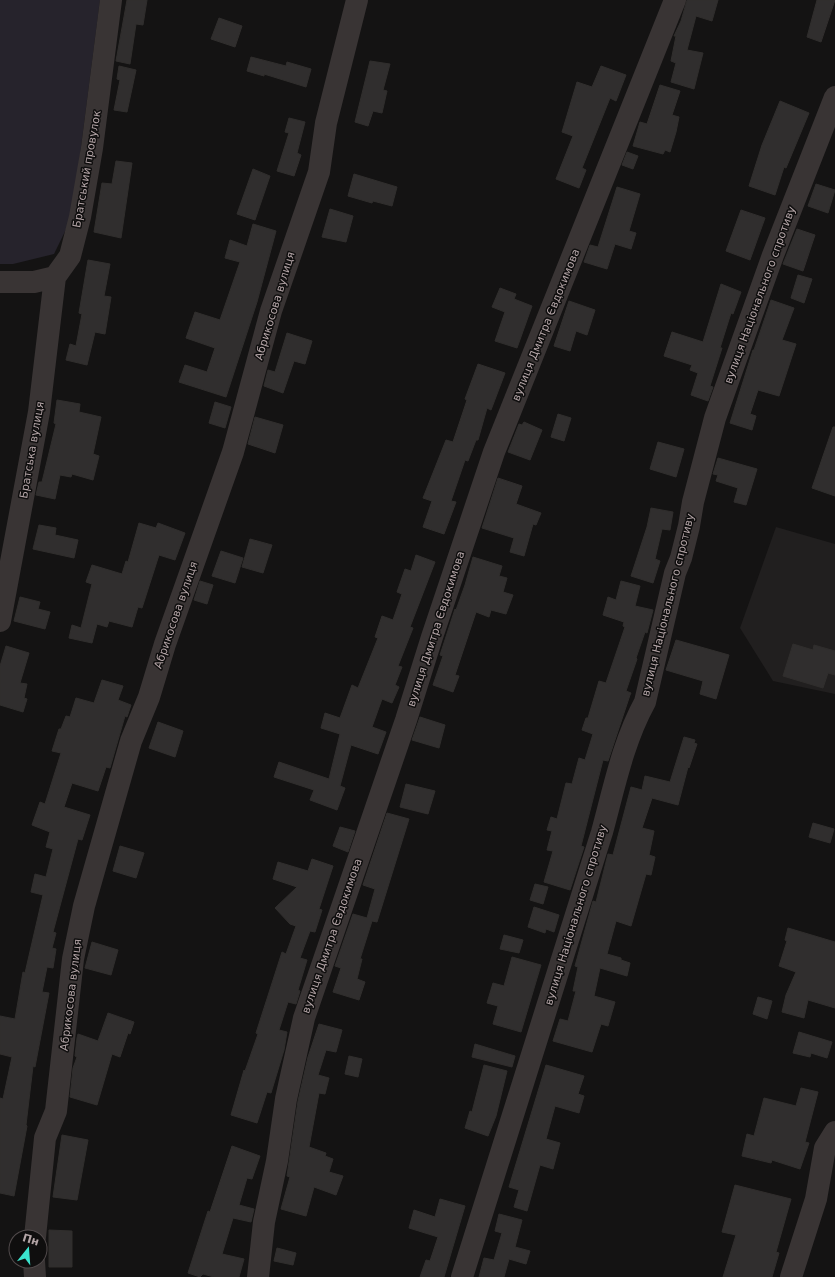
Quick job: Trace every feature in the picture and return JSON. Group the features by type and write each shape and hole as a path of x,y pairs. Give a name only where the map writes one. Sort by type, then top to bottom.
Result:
{"street":[{"name":"Братський провулок","path":"55,277 70,256 80,217 92,148 111,0"},
{"name":"Абрикосова вулиця","path":"36,1229 45,1138 56,1111 73,959 84,906 131,741 149,698 165,644 233,452 271,311 319,172 326,123 357,0"},
{"name":"вулиця Дмитра Євдокимова","path":"258,1277 264,1222 277,1161 286,1099 304,1018 406,720 494,452 675,0"},
{"name":"вулиця Національного спротиву","path":"462,1277 600,840 634,721 645,702 674,573 681,558 693,502 715,418 773,255 835,97"},
{"path":"0,282 34,282 55,277"},
{"name":"Братська вулиця","path":"0,621 39,412 55,277"},
{"path":"791,1277 816,1199 825,1148 835,1132"}],"shaded area":[{"path":"0,0 100,0 72,217 54,254 13,264 0,264"},
{"path":"776,527 835,544 835,694 773,681 740,628"}],"building":[{"path":"127,0 147,0 143,25 136,24 130,64 116,61"},
{"path":"687,0 718,0 712,21 696,16 687,50 703,53 694,89 671,82 676,63 671,61 676,36 674,36 681,21"},
{"path":"817,0 835,0 821,42 807,37"},
{"path":"219,18 242,26 235,47 211,39"},
{"path":"251,57 286,66 287,62 311,69 306,87 264,74 264,76 247,71"},
{"path":"370,61 390,64 383,90 387,91 382,113 373,111 368,126 355,122"},
{"path":"119,66 136,70 127,112 114,110 120,80 117,79"},
{"path":"601,66 626,75 616,101 610,98 582,168 586,170 579,188 556,179 573,136 562,132 577,82 592,87"},
{"path":"660,85 680,91 672,115 679,117 676,132 670,152 665,150 663,154 633,146 640,122 647,124"},
{"path":"780,101 809,113 786,168 784,167 775,195 749,186 762,145"},
{"path":"289,118 305,122 297,153 301,155 294,176 277,171 289,133 285,132"},
{"path":"627,152 638,156 633,169 622,165"},
{"path":"116,161 132,163 121,238 94,232 102,183 112,184"},
{"path":"253,169 270,176 255,220 237,214"},
{"path":"354,174 397,187 392,206 373,201 372,203 348,196"},
{"path":"816,184 835,190 828,213 808,206"},
{"path":"617,187 640,194 629,231 636,233 631,249 615,244 607,269 584,262 590,245 598,247"},
{"path":"330,209 353,216 346,242 322,237"},
{"path":"741,210 765,218 750,260 726,251"},
{"path":"253,224 276,231 257,302 226,397 179,382 185,365 207,372 215,348 186,338 195,312 220,320 240,262 225,258 230,240 247,246"},
{"path":"797,229 815,235 803,271 783,264"},
{"path":"88,260 110,264 104,296 111,297 105,334 95,332 87,365 66,360 70,344 76,346 82,314 79,313"},
{"path":"798,275 812,279 804,303 791,298"},
{"path":"721,284 741,292 733,314 731,313 720,348 722,348 710,386 713,387 708,401 691,395 698,373 690,370 692,365 664,356 672,332 703,342"},
{"path":"500,288 516,294 514,299 532,306 517,348 495,341 505,312 492,307"},
{"path":"771,300 794,308 782,340 796,344 779,396 758,390 750,414 756,416 752,430 730,423 753,350"},
{"path":"569,301 595,310 587,335 576,331 570,351 554,346"},
{"path":"287,333 312,341 305,364 294,361 283,393 264,386 268,370 275,372"},
{"path":"478,364 505,373 491,410 487,408 478,440 476,440 468,461 465,460 451,501 456,502 444,534 423,527 432,501 423,498 446,440 453,442 467,400 465,399"},
{"path":"57,400 80,404 79,412 101,417 93,454 99,456 93,480 72,474 71,477 60,475 55,499 36,495 39,482 42,482 56,424 54,423"},
{"path":"215,402 231,407 225,428 209,423"},
{"path":"558,414 571,418 564,441 551,437"},
{"path":"255,417 283,425 275,453 248,444"},
{"path":"524,422 542,430 530,460 508,452 519,424 522,425"},
{"path":"833,427 835,427 835,496 812,488"},
{"path":"658,442 684,449 676,477 650,469"},
{"path":"718,458 757,469 746,505 734,502 738,488 716,481 718,475 713,474"},
{"path":"498,478 522,486 516,504 541,513 536,525 533,524 524,556 510,552 514,538 482,528"},
{"path":"651,508 673,512 670,530 662,529 655,559 660,561 653,583 631,576 647,527"},
{"path":"139,523 156,528 158,523 185,533 175,560 159,555 142,608 138,607 132,627 109,621 107,627 97,624 92,643 69,638 72,625 81,628 92,584 86,582 92,565 122,574 126,561 128,562"},
{"path":"39,525 56,528 55,535 78,540 74,558 33,549"},
{"path":"250,539 272,545 263,573 242,567"},
{"path":"221,551 243,558 235,583 212,576"},
{"path":"416,555 435,562 410,627 413,628 398,666 402,667 395,685 399,687 392,703 382,699 372,727 386,732 378,754 351,745 340,786 345,788 337,810 310,800 314,790 274,777 279,762 329,779 340,734 321,728 325,713 340,718 352,685 358,688 378,638 375,637 382,616 393,620 402,594 397,592 405,569 411,571"},
{"path":"473,557 502,566 499,576 507,578 503,592 513,595 506,614 491,610 489,617 476,612 455,675 459,676 453,692 433,685 443,656 440,655 455,609 456,610 465,585"},
{"path":"200,581 213,585 207,604 194,600"},
{"path":"621,581 640,586 635,606 653,610 647,633 645,632 626,691 631,693 608,761 603,760 581,846 584,847 570,890 544,882 553,851 547,850 552,831 547,830 551,817 557,819 566,783 572,784 579,758 585,760 593,734 582,730 586,718 588,718 599,681 606,683 625,627 623,626 624,622 603,615 608,597 616,600"},
{"path":"20,597 40,602 38,609 50,612 45,629 14,621"},
{"path":"676,640 729,655 716,699 700,694 703,681 666,670"},
{"path":"793,644 813,650 814,645 835,651 835,675 828,673 823,688 783,676"},
{"path":"6,646 29,653 20,683 27,684 24,698 27,699 23,712 0,705 0,666"},
{"path":"102,680 123,686 118,700 131,705 127,717 125,716 110,768 106,767 98,791 72,783 64,807 90,815 82,840 78,839 53,932 56,933 52,948 56,949 53,968 47,967 42,992 49,993 35,1067 33,1066 27,1126 14,1196 0,1193 0,1098 3,1099 12,1057 0,1054 0,1016 15,1019 23,972 25,973 43,895 31,892 35,874 46,877 53,849 46,847 50,832 32,825 40,802 45,804 61,753 52,751 59,729 61,729 66,716 70,717 76,698 94,703"},
{"path":"420,717 445,725 439,748 412,740"},
{"path":"158,722 183,731 175,757 149,748"},
{"path":"684,737 695,740 694,743 697,744 689,768 688,767 678,805 652,798 642,828 654,831 649,855 655,857 651,875 646,874 631,926 616,921 607,954 621,958 621,960 630,963 627,976 600,968 594,996 615,1002 608,1026 601,1024 592,1052 553,1041 560,1019 568,1021 576,991 573,991 578,967 575,966 593,901 596,902 608,854 613,855 631,787 642,790 645,776 670,782"},
{"path":"406,784 435,791 428,814 400,807"},
{"path":"387,813 409,819 377,922 372,921 360,959 362,959 357,979 365,982 359,1000 333,992 341,968 335,966 353,914 367,918 375,889 363,885"},
{"path":"813,823 834,829 830,843 809,837"},
{"path":"340,827 355,831 348,852 333,846"},
{"path":"120,846 144,853 136,878 113,871"},
{"path":"312,859 333,866 319,909 322,910 315,932 310,931 300,958 307,960 298,990 300,991 296,1004 288,1002 279,1030 287,1032 284,1050 271,1093 267,1092 257,1123 231,1115 244,1070 245,1071 258,1034 256,1033 282,952 286,954 296,926 290,924 275,908 297,887 273,879 278,862 308,871"},
{"path":"535,884 548,887 543,904 530,900"},
{"path":"534,907 559,915 554,932 546,929 545,933 528,927"},
{"path":"788,928 835,942 835,1008 808,1000 804,1018 782,1012 786,995 796,972 779,966 787,941 785,940"},
{"path":"504,935 523,940 519,953 500,949"},
{"path":"92,942 118,950 111,975 85,968"},
{"path":"512,957 541,965 521,1032 493,1024 498,1006 487,1003 493,983 504,986"},
{"path":"758,997 772,1001 767,1019 753,1014"},
{"path":"108,1013 134,1022 130,1034 128,1033 120,1057 112,1054 97,1105 70,1097 73,1068 77,1057 75,1056 78,1034 98,1041"},
{"path":"319,1024 342,1030 336,1052 326,1050 318,1075 329,1078 325,1094 319,1093 309,1147 326,1153 325,1156 333,1159 329,1172 343,1176 336,1195 314,1187 306,1216 281,1209 290,1177 287,1176 298,1101 308,1057"},
{"path":"799,1032 832,1042 827,1058 811,1053 810,1057 793,1053"},
{"path":"475,1044 515,1056 512,1067 472,1057"},
{"path":"349,1056 362,1059 358,1077 345,1074"},
{"path":"484,1065 507,1071 496,1116 488,1136 465,1128 470,1111 472,1112"},
{"path":"546,1065 584,1076 578,1094 584,1096 579,1113 555,1106 546,1139 560,1143 553,1169 540,1165 527,1211 514,1207 519,1190 509,1187"},
{"path":"801,1088 818,1092 805,1142 809,1143 800,1169 772,1160 771,1163 742,1156 747,1134 754,1136 764,1098 796,1106"},
{"path":"62,1135 88,1140 77,1200 53,1197"},
{"path":"232,1146 260,1156 252,1179 247,1178 239,1205 254,1209 251,1222 233,1218 222,1254 244,1259 239,1277 214,1277 203,1274 200,1277 188,1273 208,1211 210,1212"},
{"path":"735,1185 791,1199 776,1252 779,1253 772,1277 723,1277 736,1235 722,1232"},
{"path":"440,1199 465,1206 444,1277 420,1277 426,1260 430,1261 438,1237 409,1228 414,1210 435,1217"},
{"path":"499,1214 522,1220 515,1247 530,1251 526,1264 509,1259 504,1277 479,1277 484,1258 494,1260 502,1233 495,1231"},
{"path":"49,1230 72,1231 72,1267 49,1267"},
{"path":"277,1248 296,1253 293,1265 274,1261"}]}
